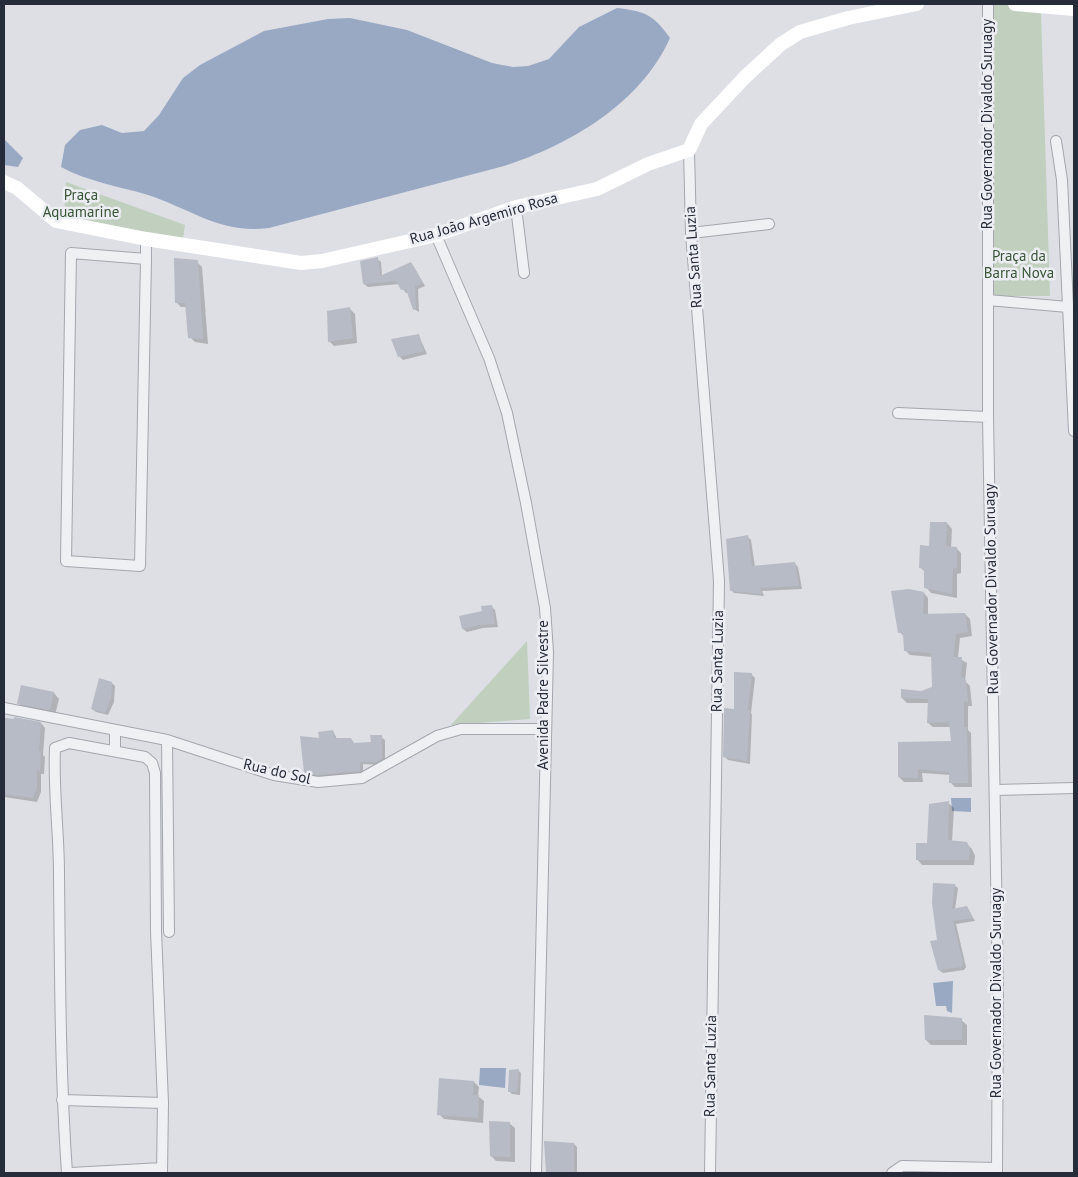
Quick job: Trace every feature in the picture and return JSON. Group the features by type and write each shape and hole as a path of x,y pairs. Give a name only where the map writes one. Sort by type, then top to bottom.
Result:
{"street":[{"path":"689,150 701,124 745,77 781,44 800,32 848,18 917,4"},
{"name":"Rua Governador Divaldo Suruagy","path":"988,4 988,417 996,790 997,1171"},
{"path":"1015,4 1074,9"},
{"path":"1056,141 1062,180 1074,431"},
{"name":"Rua João Argemiro Rosa","path":"4,182 17,188 56,221 146,239 301,263 436,235 516,207 597,189 648,164 689,150"},
{"name":"Rua Santa Luzia","path":"689,150 691,233 719,581 710,1173"},
{"path":"516,207 524,273"},
{"path":"691,233 769,224"},
{"name":"Avenida Padre Silvestre","path":"436,235 489,358 507,413 545,608 548,652 536,1173"},
{"path":"146,239 146,260 140,566 66,560 71,253 146,260"},
{"path":"988,300 1068,307"},
{"path":"898,413 988,417"},
{"name":"Rua do Sol","path":"4,708 167,740 274,775 318,782 362,778 437,736 461,730 545,728"},
{"path":"115,750 116,730"},
{"path":"167,740 169,932"},
{"path":"66,1173 62,1100 59,858 55,748 69,743 145,757 152,763 155,772 156,931 162,1103 162,1170 72,1173"},
{"path":"996,790 1074,788"},
{"path":"62,1100 162,1103"},
{"path":"892,1173 902,1166 997,1171"}],"green space":[{"name":"Praça da Barra Nova","path":"987,4 1003,4 1041,13 1050,296 989,296"},
{"name":"Praça Aquamarine","path":"66,182 185,225 183,238 64,218"},
{"path":"527,641 530,719 451,725"}],"water":[{"path":"617,8 642,13 654,19 664,30 670,38 657,61 622,102 601,119 554,146 504,166 269,228 252,229 221,224 148,195 93,180 61,167 65,145 80,130 102,125 122,133 144,131 159,115 183,78 200,65 264,31 328,19 350,18 407,30 492,63 513,67 528,66 549,59 579,27"},
{"path":"4,139 23,158 18,167 4,165"},
{"path":"951,798 971,798 971,812 952,811"},
{"path":"953,981 952,1013 947,1011 946,1006 936,1006 933,983"},
{"path":"480,1068 506,1068 505,1088 479,1085"}],"building":[{"path":"378,257 380,276 411,262 423,283 415,286 416,309 413,310 406,289 401,290 396,281 363,284 360,261"},
{"path":"174,258 198,260 203,339 188,338 185,303 175,303"},
{"path":"350,307 353,338 328,342 327,311"},
{"path":"419,334 424,351 398,357 391,339"},
{"path":"930,522 947,522 946,546 957,547 957,568 953,569 952,594 924,588 924,569 919,568 920,545 929,546"},
{"path":"748,535 752,566 795,562 799,586 760,588 762,594 730,591 726,539"},
{"path":"909,589 924,592 923,614 965,613 968,632 956,634 953,657 962,657 961,676 966,680 968,702 964,701 964,727 967,727 968,783 949,783 949,772 918,769 918,778 898,777 898,742 951,741 949,722 927,723 928,699 901,698 901,689 921,691 932,687 931,653 904,651 903,633 898,633 891,591"},
{"path":"492,605 495,624 462,629 459,616 482,611 481,606"},
{"path":"734,672 752,673 748,710 750,710 747,761 723,757 724,708 734,709"},
{"path":"99,678 112,682 111,698 105,713 91,709"},
{"path":"21,685 54,692 50,710 17,704"},
{"path":"14,717 41,722 40,771 37,770 37,787 33,798 4,794 4,718 14,719"},
{"path":"333,730 334,738 351,738 353,743 371,742 370,735 382,735 382,759 377,762 360,762 360,771 318,775 304,773 300,736 319,738 318,732"},
{"path":"949,801 948,840 967,842 970,849 969,860 916,860 916,843 927,843 929,804"},
{"path":"933,883 955,884 952,909 967,906 973,918 953,921 963,963 961,967 938,970 930,941 937,940 932,903"},
{"path":"924,1015 962,1018 962,1040 925,1040"},
{"path":"519,1069 517,1092 508,1092 509,1070"},
{"path":"439,1078 474,1081 473,1095 479,1095 478,1118 437,1115"},
{"path":"489,1121 510,1122 510,1157 490,1156"},
{"path":"544,1141 574,1143 574,1173 546,1173"}]}
